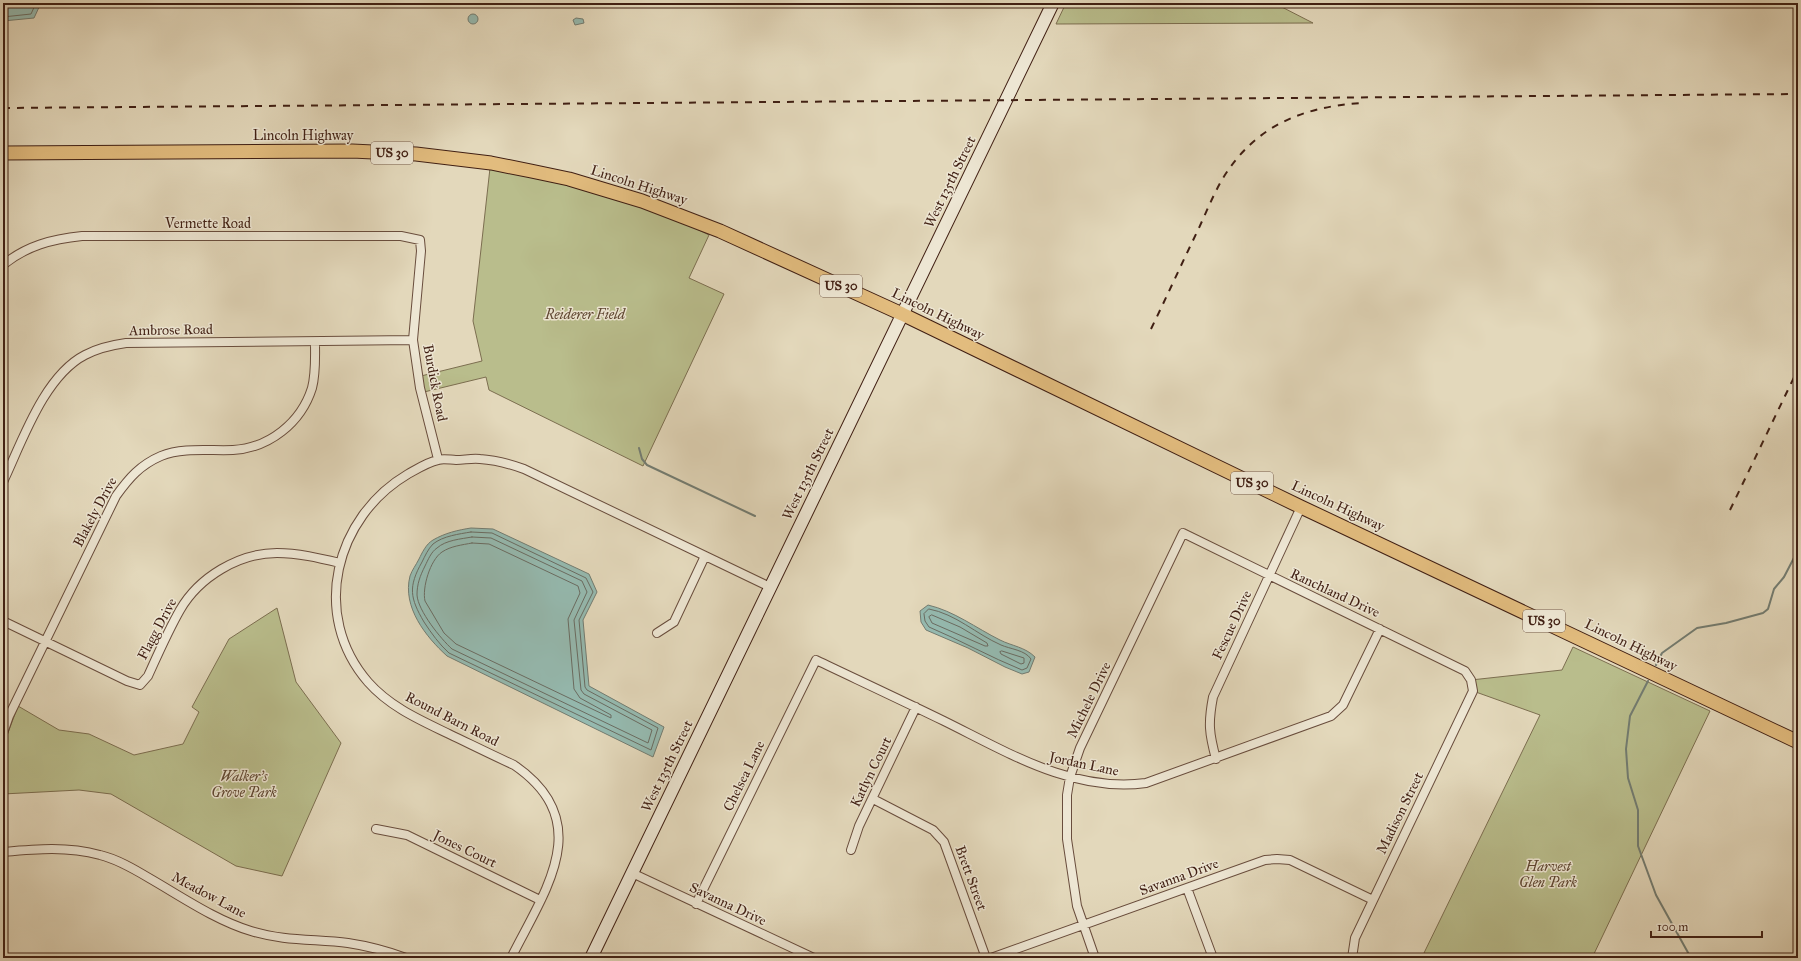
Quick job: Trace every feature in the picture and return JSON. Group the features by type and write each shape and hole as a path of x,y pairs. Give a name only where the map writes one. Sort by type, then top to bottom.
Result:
{"main road":[{"name":"Lincoln Highway","path":"3,153 352,151 426,155 513,167 569,179 642,201 732,236 902,314 1301,507 1798,742"}],"street":[{"name":"West 135th Street","path":"591,958 1053,3"},
{"name":"Vermette Road","path":"3,265 18,253 39,244 61,238 82,236 401,236 420,240"},
{"name":"Burdick Road","path":"420,240 422,251 413,340 420,388 438,459"},
{"name":"Ambrose Road","path":"3,482 50,387 65,370 90,353 103,347 126,343 413,340"},
{"name":"Blakely Drive","path":"3,734 10,716 116,496 130,476 145,464 162,455 180,451 235,450 256,446 276,437 292,423 305,403 312,388 315,368 315,342"},
{"name":"Round Barn Road","path":"511,958 555,867 559,847 559,829 553,808 545,794 530,776 514,765 404,712 385,698 368,682 354,661 343,637 339,618 336,589 340,563 351,534 363,514 379,496 396,482 438,459 480,459 504,462 524,469 770,587"},
{"name":"Fescue Drive","path":"1216,759 1209,734 1209,715 1213,697 1301,507"},
{"name":"Ranchland Drive","path":"1183,533 1465,671 1471,680"},
{"name":"Michele Drive","path":"1095,958 1077,906 1067,839 1067,795 1070,777 1080,748 1183,533"},
{"name":"Flagg Drive","path":"3,621 127,682 140,685 148,676 181,609 195,590 211,576 231,564 252,556 276,553 300,554 340,563"},
{"path":"657,633 674,622 705,556"},
{"name":"Jordan Lane","path":"816,660 1040,768 1070,777 1102,784 1127,786 1146,783 1216,759 1331,716 1343,705 1380,629"},
{"name":"Chelsea Lane","path":"696,904 816,660"},
{"name":"Madison Street","path":"1352,958 1355,938 1471,697 1473,691 1471,680"},
{"name":"Katlyn Court","path":"851,850 859,826 916,707"},
{"name":"Brett Street","path":"873,799 933,830 944,842 986,958"},
{"name":"Jones Court","path":"376,829 407,835 540,900"},
{"name":"Meadow Lane","path":"3,852 44,848 70,849 100,855 130,867 224,920 251,931 277,938 347,943 376,948 406,958"},
{"name":"Savanna Drive","path":"991,958 1255,864 1277,859 1290,860 1373,900"},
{"name":"Savanna Drive","path":"632,873 814,958"},
{"path":"1188,888 1213,958"}],"green space":[{"path":"1066,3 1274,3 1313,23 1056,24"},
{"name":"Reiderer Field","path":"490,168 580,188 669,215 709,235 689,278 724,294 643,466 489,390 486,377 424,392 421,376 482,361 473,321"},
{"name":"Walker's Grove Park","path":"277,608 296,682 341,743 282,876 236,866 111,794 79,790 3,794 3,746 18,706 59,730 89,734 134,755 183,744 199,712 192,707 229,639"},
{"name":"Harvest Glen Park","path":"1573,647 1710,711 1592,958 1424,958 1423,955 1540,715 1473,691 1471,680 1562,670"}],"water":[{"path":"3,3 41,3 34,18 3,21"},
{"path":"471,14 475,14 477,15 477,23 471,24 468,21 468,17"},
{"path":"576,18 583,19 584,23 575,25 573,20"},
{"path":"471,528 493,529 589,574 597,592 583,620 589,686 664,727 653,757 447,656 431,640 418,620 409,599 408,588 410,576 426,546 431,542 447,534"},
{"path":"928,605 947,611 1000,640 1023,649 1031,654 1035,657 1029,672 1022,674 926,630 921,622 920,611"}],"waterway":[{"path":"639,448 642,459 647,465 755,516"},
{"path":"1656,665 1662,653 1697,628 1726,623 1763,613 1768,609 1774,589 1784,577 1798,550"},
{"path":"1648,681 1630,716 1626,749 1628,778 1638,810 1638,846 1656,895 1691,958"}],"railway":[{"path":"3,108 1798,94"},
{"path":"1151,329 1216,191 1236,160 1265,132 1282,122 1319,109 1361,103"},
{"path":"1730,510 1798,369"}]}
